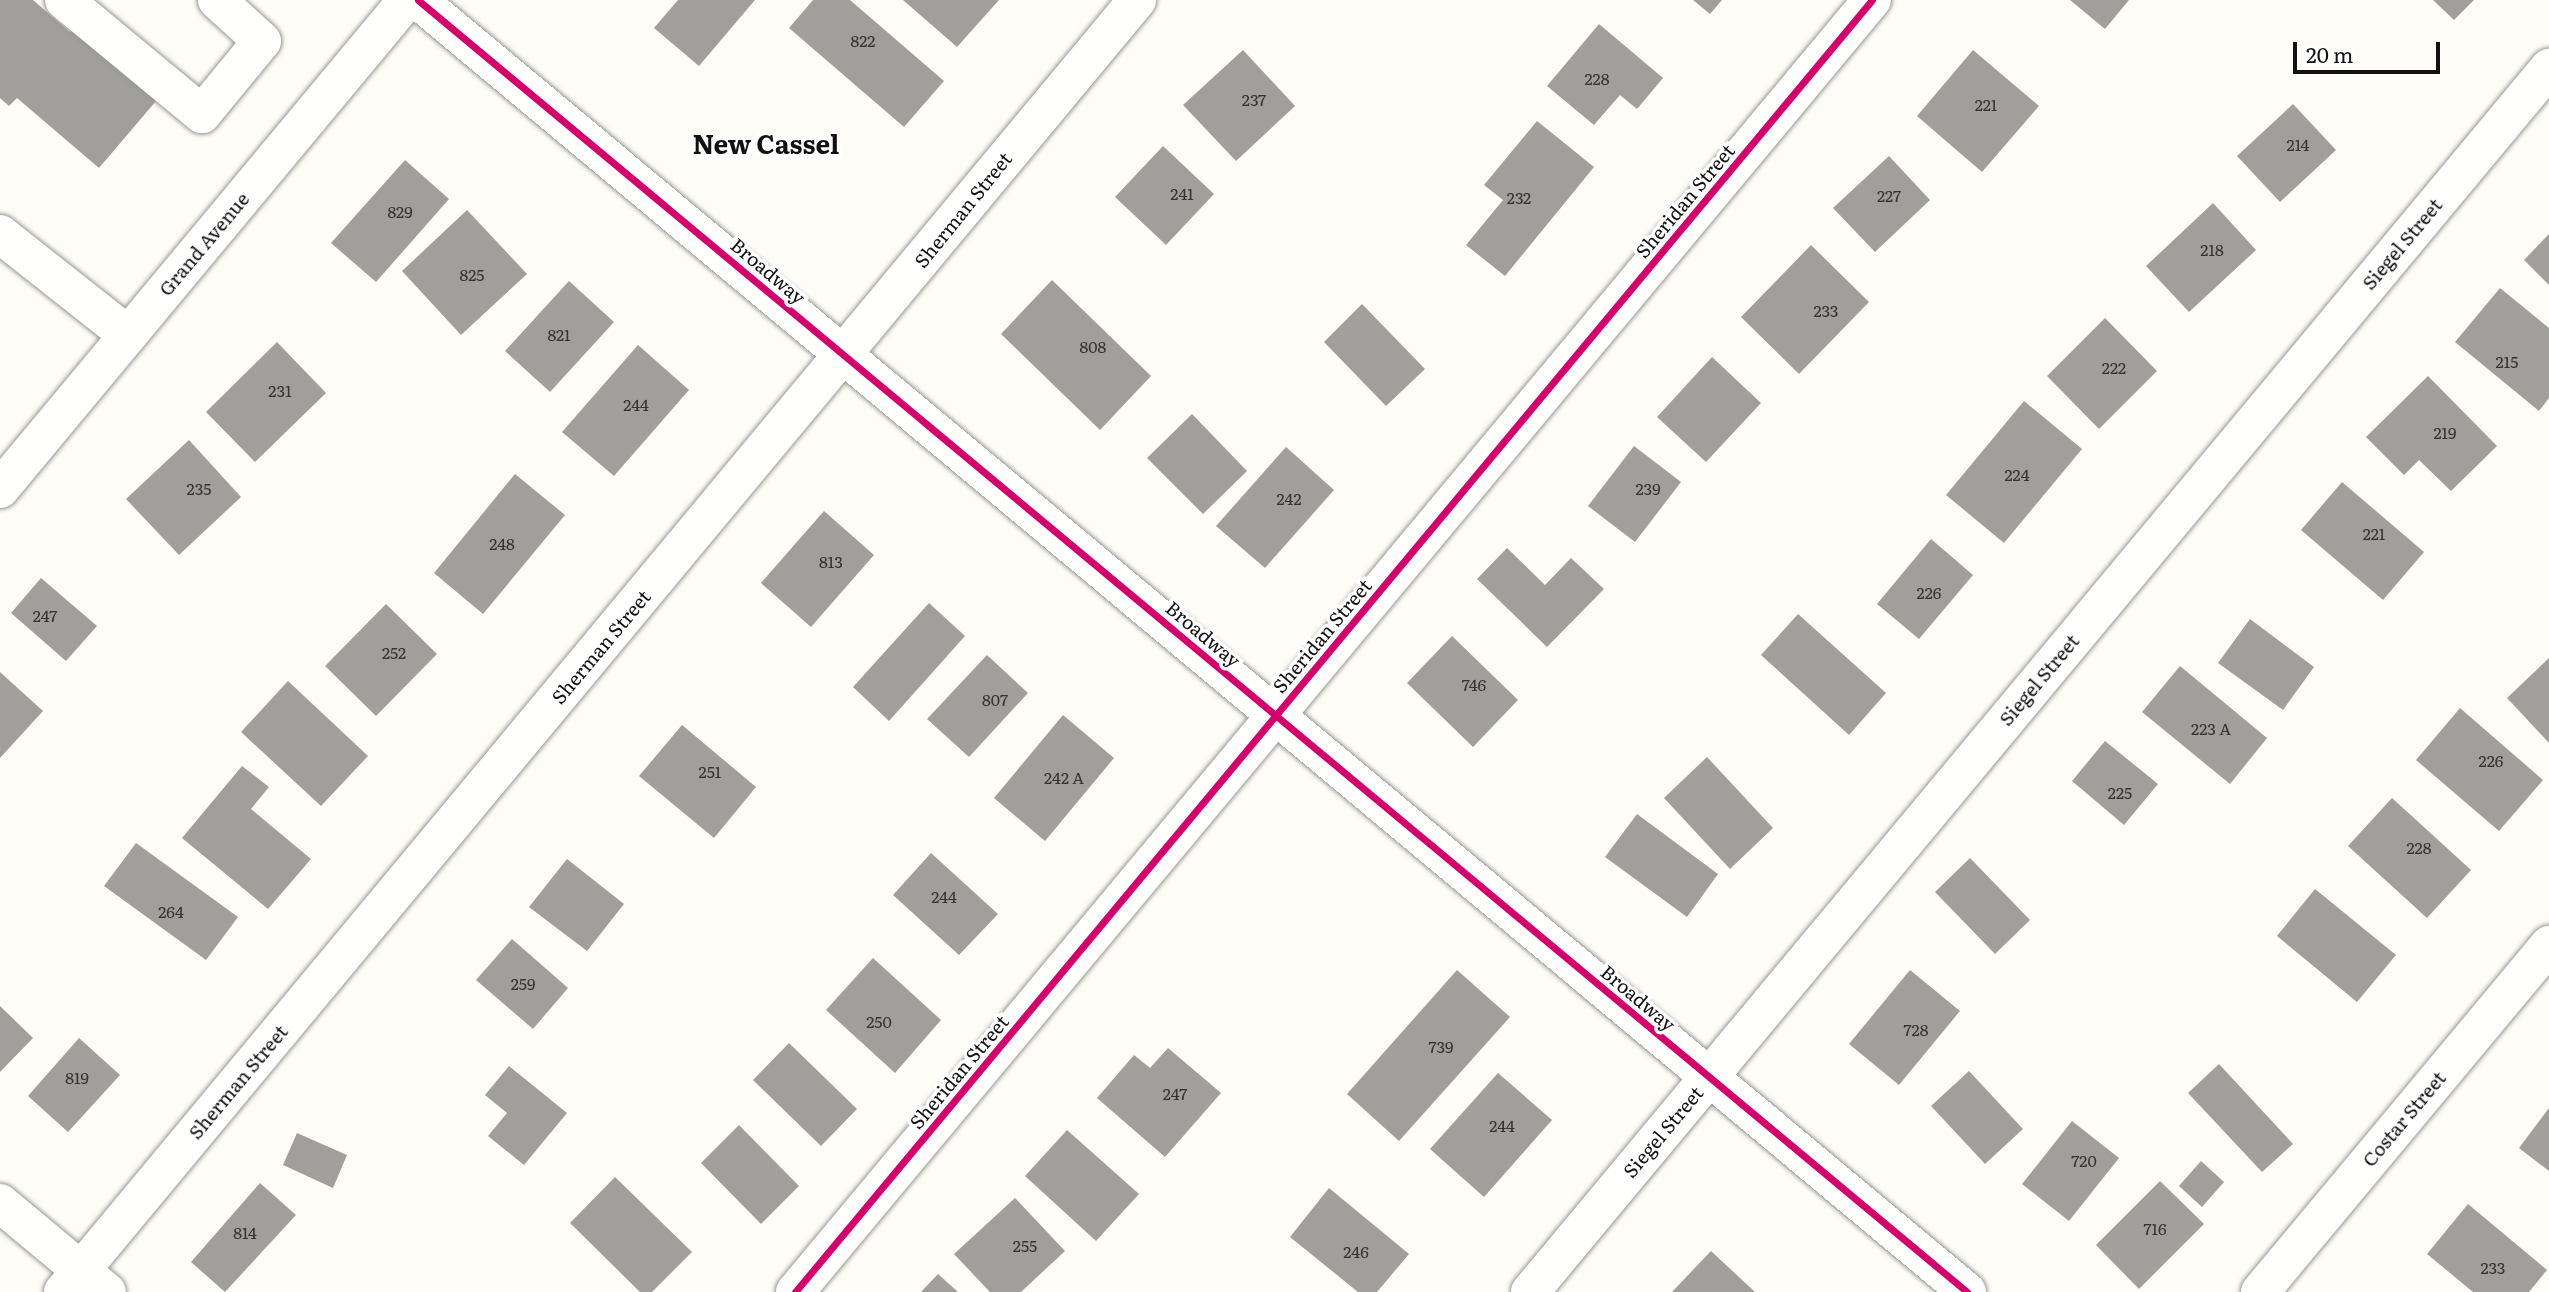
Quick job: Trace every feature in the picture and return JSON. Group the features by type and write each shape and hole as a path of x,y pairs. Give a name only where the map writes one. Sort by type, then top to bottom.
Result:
{"street":[{"path":"64,0 202,114 262,41 217,0"},
{"name":"Grand Avenue","path":"0,489 407,0"},
{"name":"Broadway","path":"418,0 1967,1292"},
{"name":"Sherman Street","path":"83,1285 1137,0"},
{"name":"Sheridan Street","path":"795,1292 1872,0"},
{"name":"Siegel Street","path":"1530,1292 2549,68"},
{"path":"0,234 128,335"},
{"name":"Costar Street","path":"2260,1292 2549,945"},
{"path":"0,1203 83,1285"}],"building":[{"path":"0,0 33,0 70,32 78,22 162,94 99,168 17,98 9,106 0,98"},
{"path":"678,0 755,0 699,66 654,28"},
{"path":"813,0 850,0 944,81 904,127 789,28"},
{"path":"903,0 999,0 957,47"},
{"path":"1693,0 1722,0 1710,14"},
{"path":"2070,0 2129,0 2105,29"},
{"path":"2433,0 2474,0 2454,20"},
{"path":"1599,24 1663,78 1637,109 1620,95 1594,125 1547,86"},
{"path":"1243,50 1295,106 1236,161 1183,105"},
{"path":"1973,50 2039,106 1982,172 1917,116"},
{"path":"2293,104 2336,150 2280,202 2237,156"},
{"path":"1537,121 1594,167 1505,276 1466,245 1503,200 1484,185"},
{"path":"1163,146 1214,194 1166,245 1115,197"},
{"path":"1889,156 1930,200 1875,252 1833,208"},
{"path":"405,160 449,199 376,282 331,243"},
{"path":"2213,203 2256,250 2189,312 2146,266"},
{"path":"467,210 527,274 461,335 402,271"},
{"path":"2549,234 2549,285 2524,260"},
{"path":"1811,245 1869,302 1799,374 1741,317"},
{"path":"1052,280 1151,376 1100,430 1001,334"},
{"path":"569,281 614,322 550,392 505,351"},
{"path":"2500,288 2549,328 2549,398 2539,411 2455,342"},
{"path":"1362,304 1425,369 1386,406 1324,342"},
{"path":"2105,318 2157,371 2099,429 2047,376"},
{"path":"277,342 326,393 255,462 206,412"},
{"path":"638,345 689,390 614,476 562,432"},
{"path":"1712,357 1761,403 1706,462 1657,417"},
{"path":"2428,376 2497,446 2451,491 2419,460 2404,475 2366,437"},
{"path":"2024,401 2082,449 2004,543 1946,495"},
{"path":"1192,414 1247,471 1203,514 1147,458"},
{"path":"189,440 241,497 179,555 126,499"},
{"path":"1634,446 1681,482 1635,542 1588,506"},
{"path":"1286,447 1334,490 1265,568 1216,526"},
{"path":"515,474 565,515 483,614 434,573"},
{"path":"2342,482 2424,552 2383,600 2301,530"},
{"path":"824,511 874,555 811,627 761,583"},
{"path":"1931,539 1973,575 1919,639 1877,604"},
{"path":"1507,548 1545,585 1571,558 1604,589 1547,647 1477,579"},
{"path":"41,578 97,626 66,661 11,613"},
{"path":"929,603 965,636 889,721 853,687"},
{"path":"386,604 437,654 376,716 325,666"},
{"path":"1798,614 1886,693 1849,735 1761,655"},
{"path":"2250,619 2314,667 2283,710 2218,663"},
{"path":"1452,636 1518,700 1473,747 1407,683"},
{"path":"987,655 1028,693 969,757 927,719"},
{"path":"2549,658 2549,743 2507,698"},
{"path":"2180,666 2267,738 2230,784 2142,712"},
{"path":"0,672 43,711 0,758"},
{"path":"288,681 368,756 321,806 241,732"},
{"path":"2460,708 2543,780 2499,831 2416,760"},
{"path":"1063,715 1114,758 1045,841 994,798"},
{"path":"682,725 756,787 714,838 639,776"},
{"path":"2105,741 2158,784 2124,825 2072,781"},
{"path":"1707,757 1773,828 1730,869 1664,798"},
{"path":"242,766 269,787 251,809 311,859 268,909 182,838"},
{"path":"2392,798 2471,870 2427,918 2348,846"},
{"path":"1637,814 1718,874 1687,917 1605,857"},
{"path":"136,843 238,917 206,960 104,886"},
{"path":"931,853 998,914 959,955 893,895"},
{"path":"1970,858 2030,920 1995,954 1935,892"},
{"path":"567,859 624,904 587,951 529,907"},
{"path":"2315,889 2396,955 2357,1002 2277,936"},
{"path":"512,939 568,988 533,1029 476,980"},
{"path":"873,958 941,1020 895,1073 826,1010"},
{"path":"1457,970 1510,1017 1399,1141 1347,1094"},
{"path":"1910,970 1960,1011 1899,1085 1849,1044"},
{"path":"0,1006 33,1038 0,1072"},
{"path":"79,1038 120,1075 68,1132 28,1096"},
{"path":"789,1043 857,1109 821,1146 753,1080"},
{"path":"1168,1048 1221,1093 1165,1157 1097,1098 1134,1055 1150,1068"},
{"path":"2219,1064 2293,1144 2262,1172 2188,1093"},
{"path":"509,1066 567,1113 524,1165 488,1136 507,1113 485,1095"},
{"path":"1969,1071 2023,1129 1985,1164 1931,1106"},
{"path":"1498,1073 1552,1120 1484,1197 1430,1149"},
{"path":"2549,1108 2549,1171 2519,1148"},
{"path":"2072,1121 2119,1158 2069,1221 2022,1184"},
{"path":"739,1125 799,1186 761,1224 701,1163"},
{"path":"1067,1130 1139,1194 1096,1241 1025,1176"},
{"path":"297,1133 347,1155 333,1188 283,1165"},
{"path":"2201,1161 2224,1182 2202,1207 2179,1186"},
{"path":"615,1177 692,1252 652,1292 640,1292 570,1223"},
{"path":"2160,1181 2204,1224 2139,1289 2096,1245"},
{"path":"260,1183 296,1215 225,1292 191,1262"},
{"path":"1329,1188 1409,1254 1377,1292 1358,1292 1290,1237"},
{"path":"1015,1198 1065,1251 1021,1292 990,1292 954,1254"},
{"path":"2468,1204 2547,1270 2529,1292 2473,1292 2427,1254"},
{"path":"1711,1251 1755,1292 1672,1292"},
{"path":"938,1274 958,1292 921,1292"}],"cycle path":[{"path":"418,0 1967,1292"},
{"path":"795,1292 1872,0"}],"district":[{"name":"New Cassel","path":"766,143"}]}
